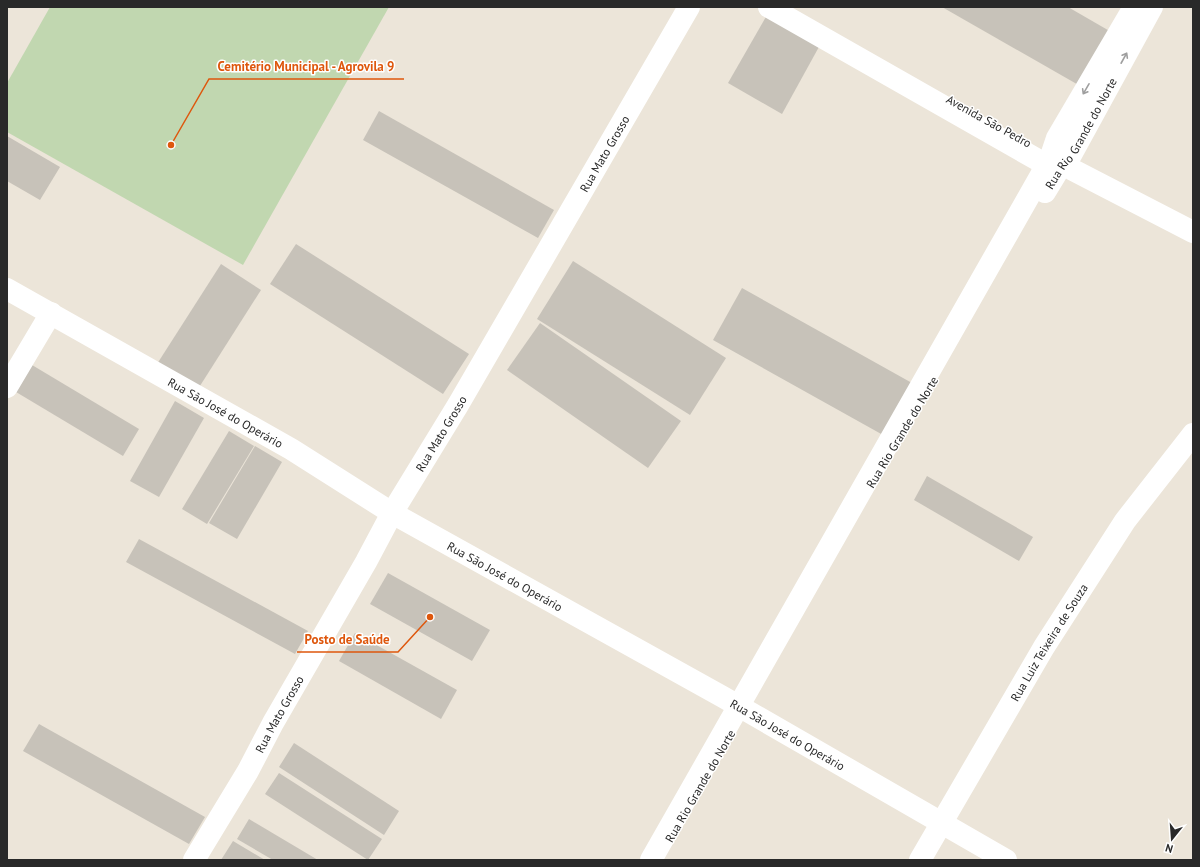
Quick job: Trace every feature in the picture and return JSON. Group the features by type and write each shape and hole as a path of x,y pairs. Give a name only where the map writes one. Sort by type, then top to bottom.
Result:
{"street":[{"name":"Rua Mato Grosso","path":"194,860 260,749 273,723 366,562 392,513 458,405 689,7"},
{"name":"Avenida São Pedro","path":"769,7 1045,164 1041,175"},
{"name":"Avenida São Pedro","path":"787,7 1057,160 1193,232"},
{"name":"Rua Rio Grande do Norte","path":"651,860 741,708 1057,160 1057,138 1134,7"},
{"name":"Rua Rio Grande do Norte","path":"1057,160 1071,155 1152,7"},
{"name":"Rua Rio Grande do Norte","path":"657,860 1041,175"},
{"name":"Rua São José do Operário","path":"7,289 291,449 392,513 741,708 1006,860"},
{"path":"7,387 51,313"},
{"name":"Rua Luiz Teixeira de Souza","path":"920,860 940,823 1044,647 1126,521 1193,434"}],"green space":[{"path":"50,7 389,7 243,265 7,132 7,83"}],"building":[{"path":"942,7 1068,7 1113,33 1082,87"},
{"path":"767,15 820,45 782,114 728,83"},
{"path":"379,111 554,210 538,238 363,140"},
{"path":"7,136 60,167 40,200 7,181"},
{"path":"296,244 469,354 443,394 270,284"},
{"path":"573,261 726,358 690,415 537,319"},
{"path":"221,264 261,290 198,389 157,364"},
{"path":"742,288 912,383 883,435 713,340"},
{"path":"540,323 681,421 648,468 507,370"},
{"path":"32,365 139,429 123,456 16,392"},
{"path":"175,401 204,418 159,497 130,481"},
{"path":"229,431 254,446 207,524 182,509"},
{"path":"255,446 282,462 237,539 209,523"},
{"path":"927,476 1033,537 1019,561 914,500"},
{"path":"139,539 308,631 295,654 126,562"},
{"path":"388,573 490,630 472,661 370,604"},
{"path":"355,633 457,690 441,719 339,661"},
{"path":"39,724 205,817 189,844 23,751"},
{"path":"294,743 399,811 384,835 279,767"},
{"path":"279,773 382,839 368,860 265,794"},
{"path":"249,819 318,860 273,860 237,839"},
{"path":"233,841 265,860 221,860"}],"place":[{"name":"Cemitério Municipal - Agrovila 9","path":"171,145"},
{"name":"Posto de Saúde","path":"430,617"}]}
